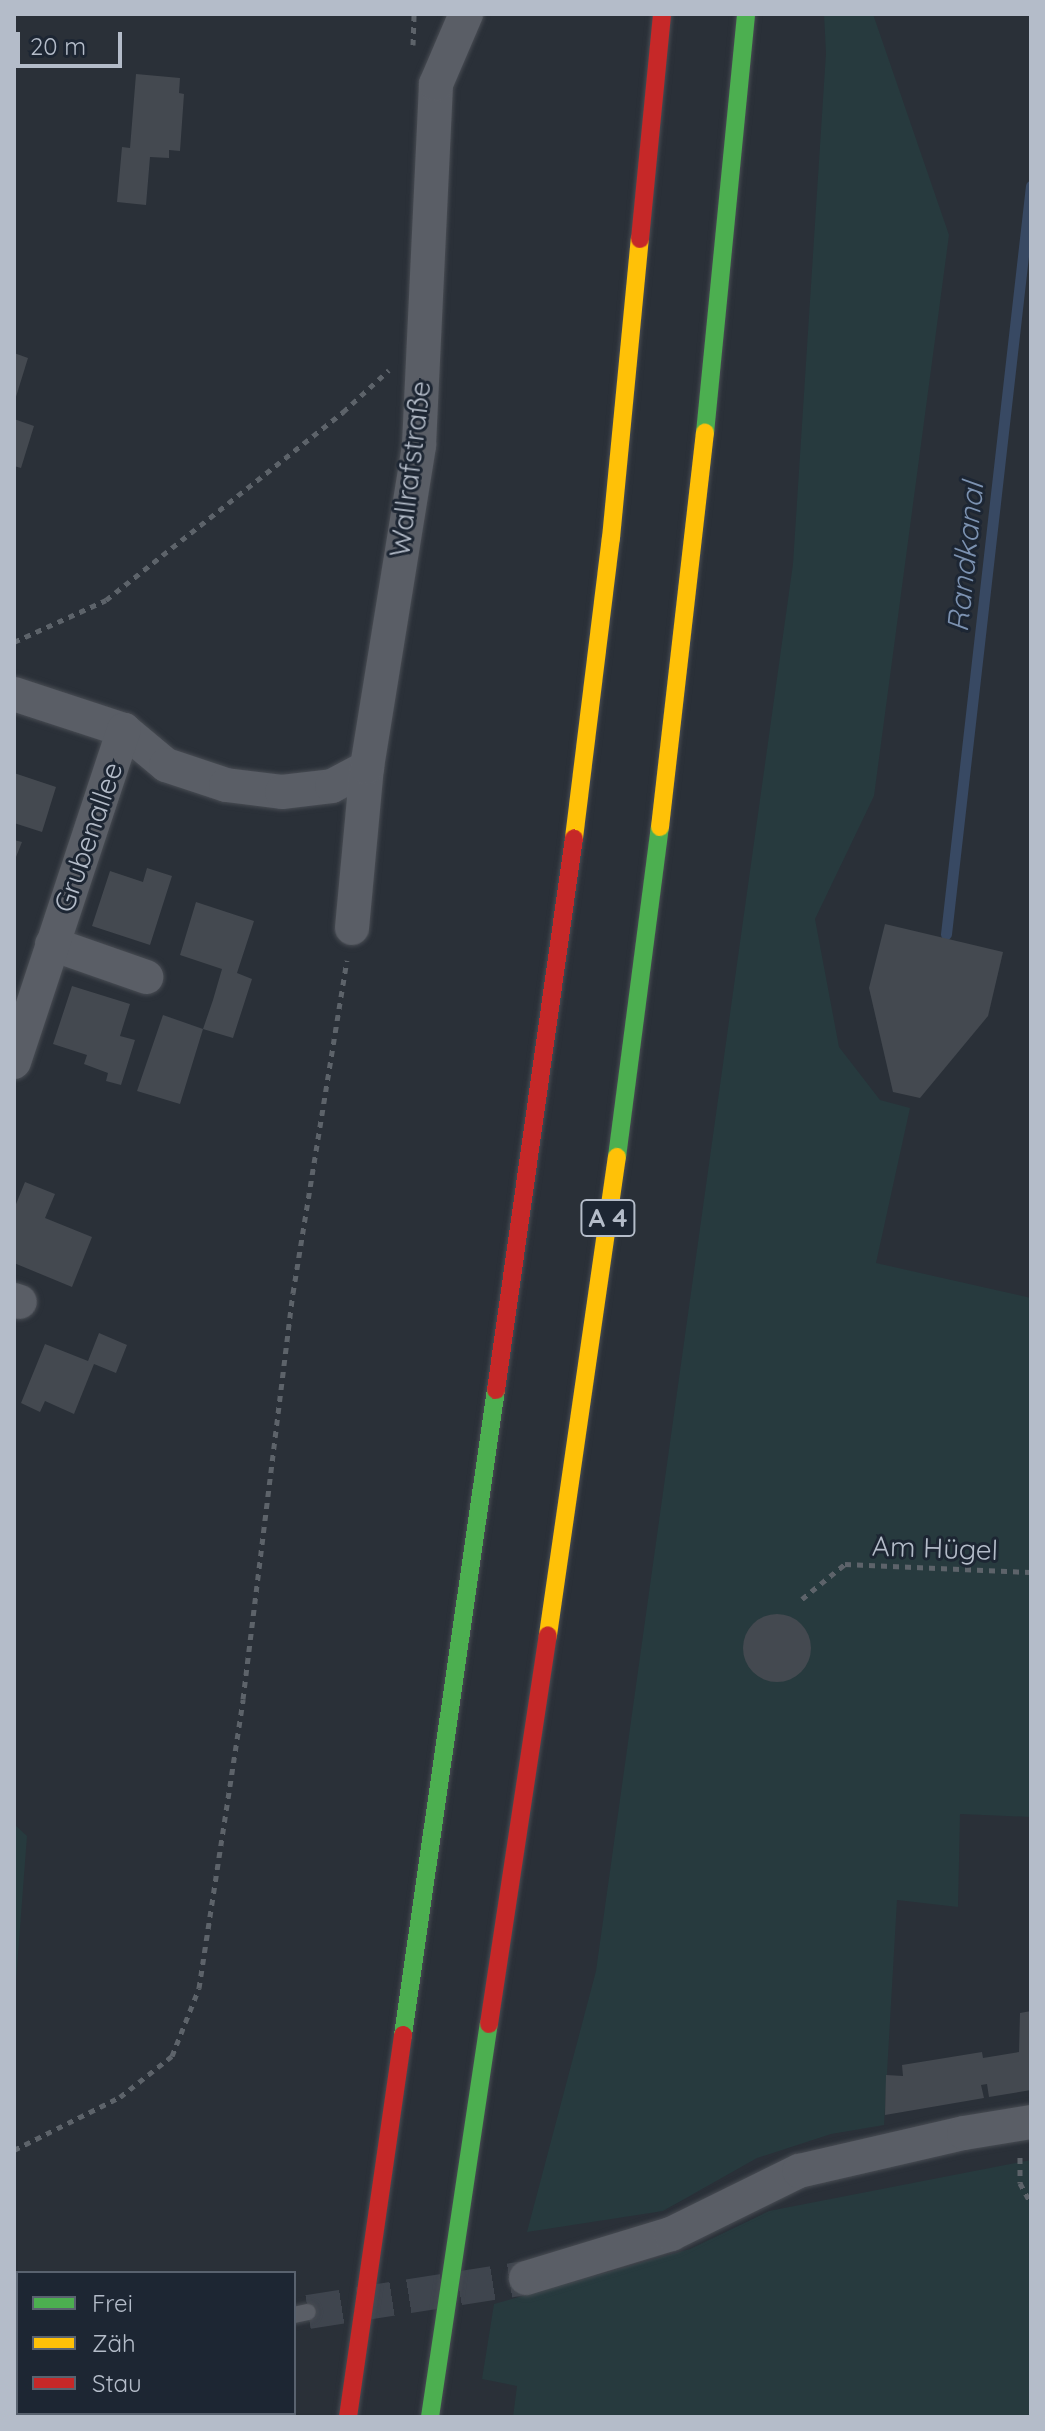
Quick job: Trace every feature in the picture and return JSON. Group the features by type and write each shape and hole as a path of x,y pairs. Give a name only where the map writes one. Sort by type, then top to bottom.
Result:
{"highway":[{"path":"348,2417 565,914 611,538 662,14"},
{"name":"A 4","path":"430,2417 582,1410 641,984 695,534 746,14"}],"street":[{"name":"Wallrafstraße","path":"352,928 367,767 419,445 436,84 466,14"},
{"path":"14,694 124,730 166,765 226,785 282,792 332,786 367,767"},
{"name":"Grubenallee","path":"14,1062 124,730"},
{"name":"Grubenallee","path":"52,944 146,977"},
{"path":"526,2278 671,2234 799,2171 964,2133 1026,2123"}],"path":[{"path":"412,59 414,14"},
{"path":"14,642 106,600 343,412 399,361"},
{"path":"14,2150 120,2097 172,2056 199,1988 243,1699 293,1293 352,928"},
{"name":"Am Hügel","path":"802,1599 845,1564 1031,1572"},
{"path":"1026,2123 1020,2183 1031,2204"}],"green space":[{"path":"824,14 873,14 949,235 874,796 815,919 839,1047 880,1100 910,1108 876,1263 1031,1298 1031,1817 960,1814 958,1907 897,1900 884,2125 831,2134 757,2158 663,2211 527,2232 596,1971 793,564 826,53"},
{"path":"14,1824 27,1836 14,2007"},
{"path":"1031,2160 1031,2417 513,2417 517,2386 482,2379 494,2304 690,2249 769,2211"},
{"path":"14,2332 16,2415 265,2417 14,2417"}],"building":[{"path":"136,74 180,78 179,93 184,94 180,151 169,150 169,158 150,157 146,205 117,202 122,147 130,148"},
{"path":"14,353 28,358 15,400 14,400"},
{"path":"14,419 34,426 21,468 14,466"},
{"path":"14,773 56,787 42,832 14,823"},
{"path":"14,840 22,842 14,862"},
{"path":"147,868 172,876 150,945 92,926 110,871 143,882"},
{"path":"196,902 254,921 237,973 252,979 233,1038 203,1029 222,969 180,955"},
{"path":"885,924 1003,952 988,1016 920,1098 893,1092 869,988"},
{"path":"72,986 130,1004 120,1036 135,1040 121,1085 106,1081 108,1073 84,1064 87,1055 53,1044"},
{"path":"163,1015 203,1029 180,1104 137,1091"},
{"path":"25,1182 55,1194 45,1218 92,1237 72,1287 14,1263 14,1209"},
{"path":"99,1333 127,1345 116,1373 94,1364 74,1414 45,1401 40,1412 21,1403 45,1344 88,1361"},
{"path":"777,1614 801,1624 811,1648 801,1672 777,1682 753,1672 743,1648 753,1624"},
{"path":"1031,2011 1031,2090 989,2097 987,2084 981,2085 984,2098 885,2115 886,2075 903,2076 902,2065 982,2052 983,2058 1019,2052 1020,2013"}],"waterway":[{"name":"Randkanal","path":"946,934 1031,186"}],"tunnel":[{"path":"308,2312 526,2278"}],"traffic: fast":[{"path":"705,433 746,14"},
{"path":"617,1157 660,827"},
{"path":"403,2035 496,1390"},
{"path":"430,2417 489,2024"}],"traffic: slow":[{"path":"574,838 611,538 640,239"},
{"path":"660,827 705,433"},
{"path":"548,1635 617,1157"}],"traffic: jam":[{"path":"640,239 662,14"},
{"path":"496,1390 574,838"},
{"path":"489,2024 548,1635"},
{"path":"348,2417 403,2035"}]}
